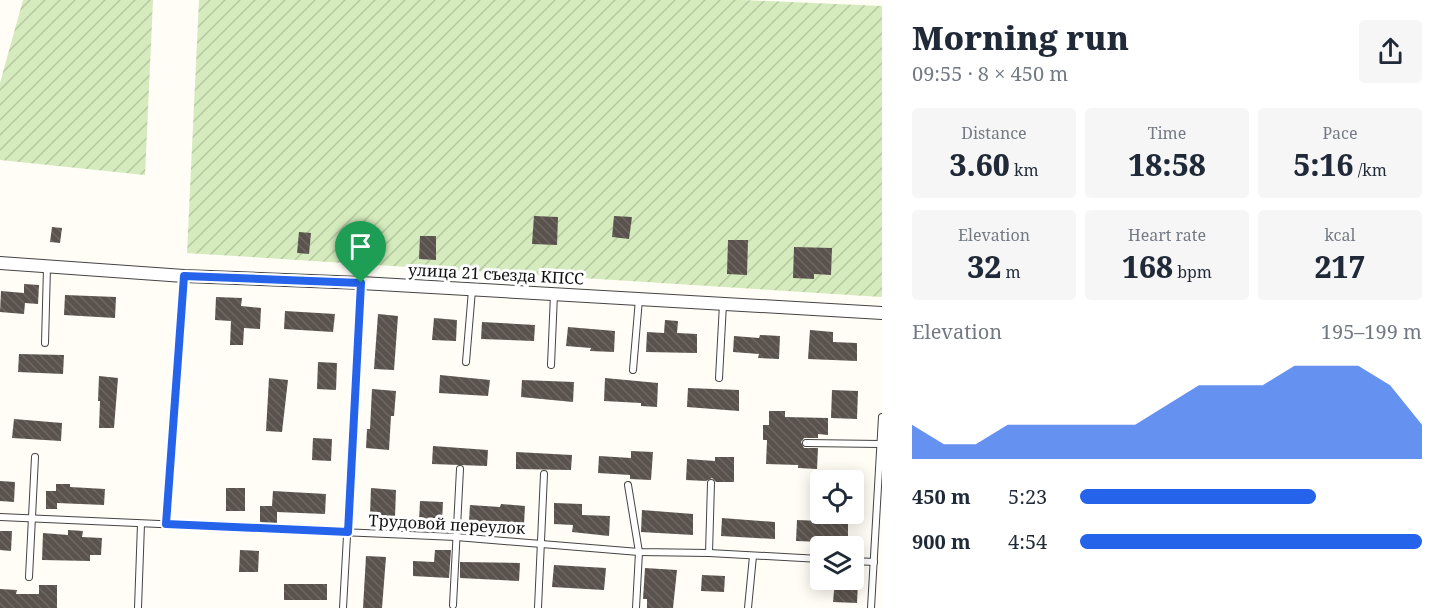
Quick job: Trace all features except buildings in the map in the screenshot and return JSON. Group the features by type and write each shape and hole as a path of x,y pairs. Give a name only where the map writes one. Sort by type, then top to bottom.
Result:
{"street":[{"name":"улица 21 съезда КПСС","path":"0,263 184,276 361,283 882,313"}],"lane":[{"path":"45,343 48,266"},
{"path":"166,524 184,276"},
{"path":"343,608 361,283"},
{"path":"466,362 472,290"},
{"path":"551,365 555,294"},
{"path":"633,370 639,299"},
{"path":"719,378 723,304"},
{"path":"871,608 880,487 882,417"},
{"path":"806,443 880,444"},
{"path":"29,577 35,457"},
{"path":"453,605 460,469"},
{"path":"538,608 544,474"},
{"path":"709,553 711,483"},
{"path":"628,485 639,552 636,608"},
{"name":"Трудовой переулок","path":"0,517 456,537 639,552 810,559"},
{"path":"138,608 141,524"},
{"path":"748,608 753,556"},
{"path":"864,562 874,562"},
{"path":"873,570 882,571"}],"green space":[{"path":"23,0 153,0 145,175 0,160 0,83"},
{"path":"199,0 743,0 882,6 882,297 187,253"}],"route":[{"path":"184,276 361,283 348,532 166,524 184,276"}]}
